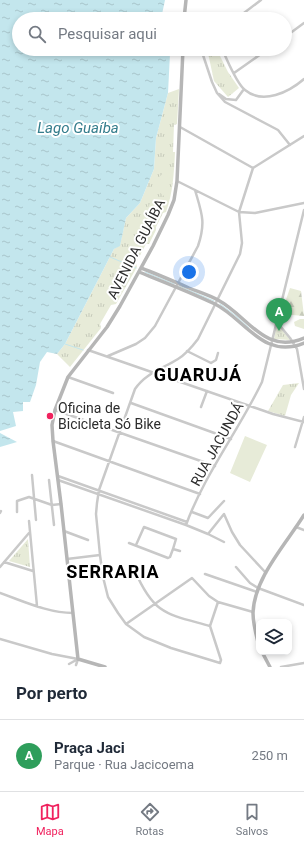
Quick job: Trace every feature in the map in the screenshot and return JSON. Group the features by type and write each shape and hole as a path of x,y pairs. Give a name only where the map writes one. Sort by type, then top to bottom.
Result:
{"street":[{"path":"185,12 186,0"},
{"path":"245,12 261,0"},
{"path":"292,32 304,23"},
{"name":"AVENIDA GUAÍBA","path":"78,659 52,424 55,410 68,377 107,327 140,270 174,200 177,181 184,56"},
{"path":"203,56 212,82 224,102 278,130 290,145"},
{"path":"226,56 244,89 253,94 268,97 287,92 304,79"},
{"path":"234,73 258,56"},
{"path":"218,93 226,99 236,100 244,89"},
{"path":"180,127 253,168"},
{"path":"218,602 210,626 221,660 219,663 144,638 126,624 108,597 103,577 96,514 99,492 135,389 141,381 154,372 179,359 187,351 198,339 218,300 242,248 239,212 253,168 304,136"},
{"path":"177,181 239,212 255,213 304,203"},
{"path":"108,356 136,344 145,338 155,326 198,246 202,234 203,218 195,190"},
{"name":"RUA JACUNDÁ","path":"187,523 200,494 262,382 304,210"},
{"path":"140,270 216,304 257,338 272,343 304,343"},
{"path":"176,285 218,300 238,314 256,332 272,343"},
{"path":"276,321 297,350 304,389"},
{"path":"294,344 304,338"},
{"path":"88,350 273,414 304,422"},
{"path":"187,351 211,363 216,360 218,353"},
{"path":"68,377 113,393"},
{"path":"201,407 207,391"},
{"path":"130,403 231,439"},
{"path":"55,410 215,466"},
{"path":"295,447 304,422 304,417"},
{"path":"53,441 200,494"},
{"path":"32,476 36,520"},
{"path":"57,478 187,523 224,542"},
{"path":"49,480 54,525"},
{"path":"17,512 18,500 26,497 52,505 61,504"},
{"path":"192,512 208,518 224,501"},
{"path":"208,534 224,514 240,545 266,573"},
{"path":"256,635 253,612 258,590 266,573 304,515"},
{"path":"29,521 37,606"},
{"path":"129,543 168,558 170,557 176,539 144,527 136,545"},
{"path":"296,527 304,530"},
{"path":"64,531 88,540"},
{"path":"0,567 29,533"},
{"path":"173,549 180,551"},
{"path":"67,559 100,555"},
{"path":"4,562 33,571"},
{"path":"236,567 258,590"},
{"path":"135,571 148,597 164,612 210,626"},
{"path":"206,574 304,605"},
{"path":"126,624 192,578 209,596 218,602 253,612"},
{"path":"0,594 62,613 73,613"},
{"path":"0,639 105,667"},
{"path":"264,655 270,667"},
{"path":"69,664 78,659"},
{"path":"76,665 78,659"},
{"path":"281,667 304,663"}],"green space":[{"path":"209,56 220,56 228,72 239,88 228,97 214,81"},
{"path":"179,89 177,124 174,125 174,175 172,190 166,212 163,213 149,244 146,244 136,263 137,267 116,304 111,305 100,324 101,328 70,367 57,354 65,344 114,249 120,245 126,218 140,203 154,169 156,138 168,93"},
{"path":"165,172 172,182 166,187 169,192 163,196 156,187 163,183 159,177"},
{"path":"154,195 166,200 158,219 145,214"},
{"path":"290,288 301,291 304,316 281,314"},
{"path":"304,319 304,329 295,326 294,322"},
{"path":"277,323 290,340 274,339"},
{"path":"299,383 291,395 285,416 268,411 283,385"},
{"path":"245,436 267,445 250,482 230,473"},
{"path":"28,539 30,567 9,561"}],"water":[{"name":"Lago Guaíba","path":"0,0 165,0 162,12 12,12 12,56 170,56 168,93 156,138 154,169 140,203 126,218 120,246 114,249 65,344 57,354 47,352 40,362 36,385 30,402 23,402 23,411 13,412 16,426 0,431"},
{"path":"0,433 17,442 0,447"}],"waterway":[{"path":"110,257 136,268"},
{"path":"145,272 174,284"},
{"path":"179,286 214,301"},
{"path":"220,304 249,328"},
{"path":"65,344 83,350"}],"place":[{"name":"Praça Jaci","path":"279,331"},
{"name":"Oficina de Bicicleta Só Bike","path":"50,416"}],"district":[{"name":"GUARUJÁ","path":"198,375"},
{"name":"SERRARIA","path":"113,572"}]}
